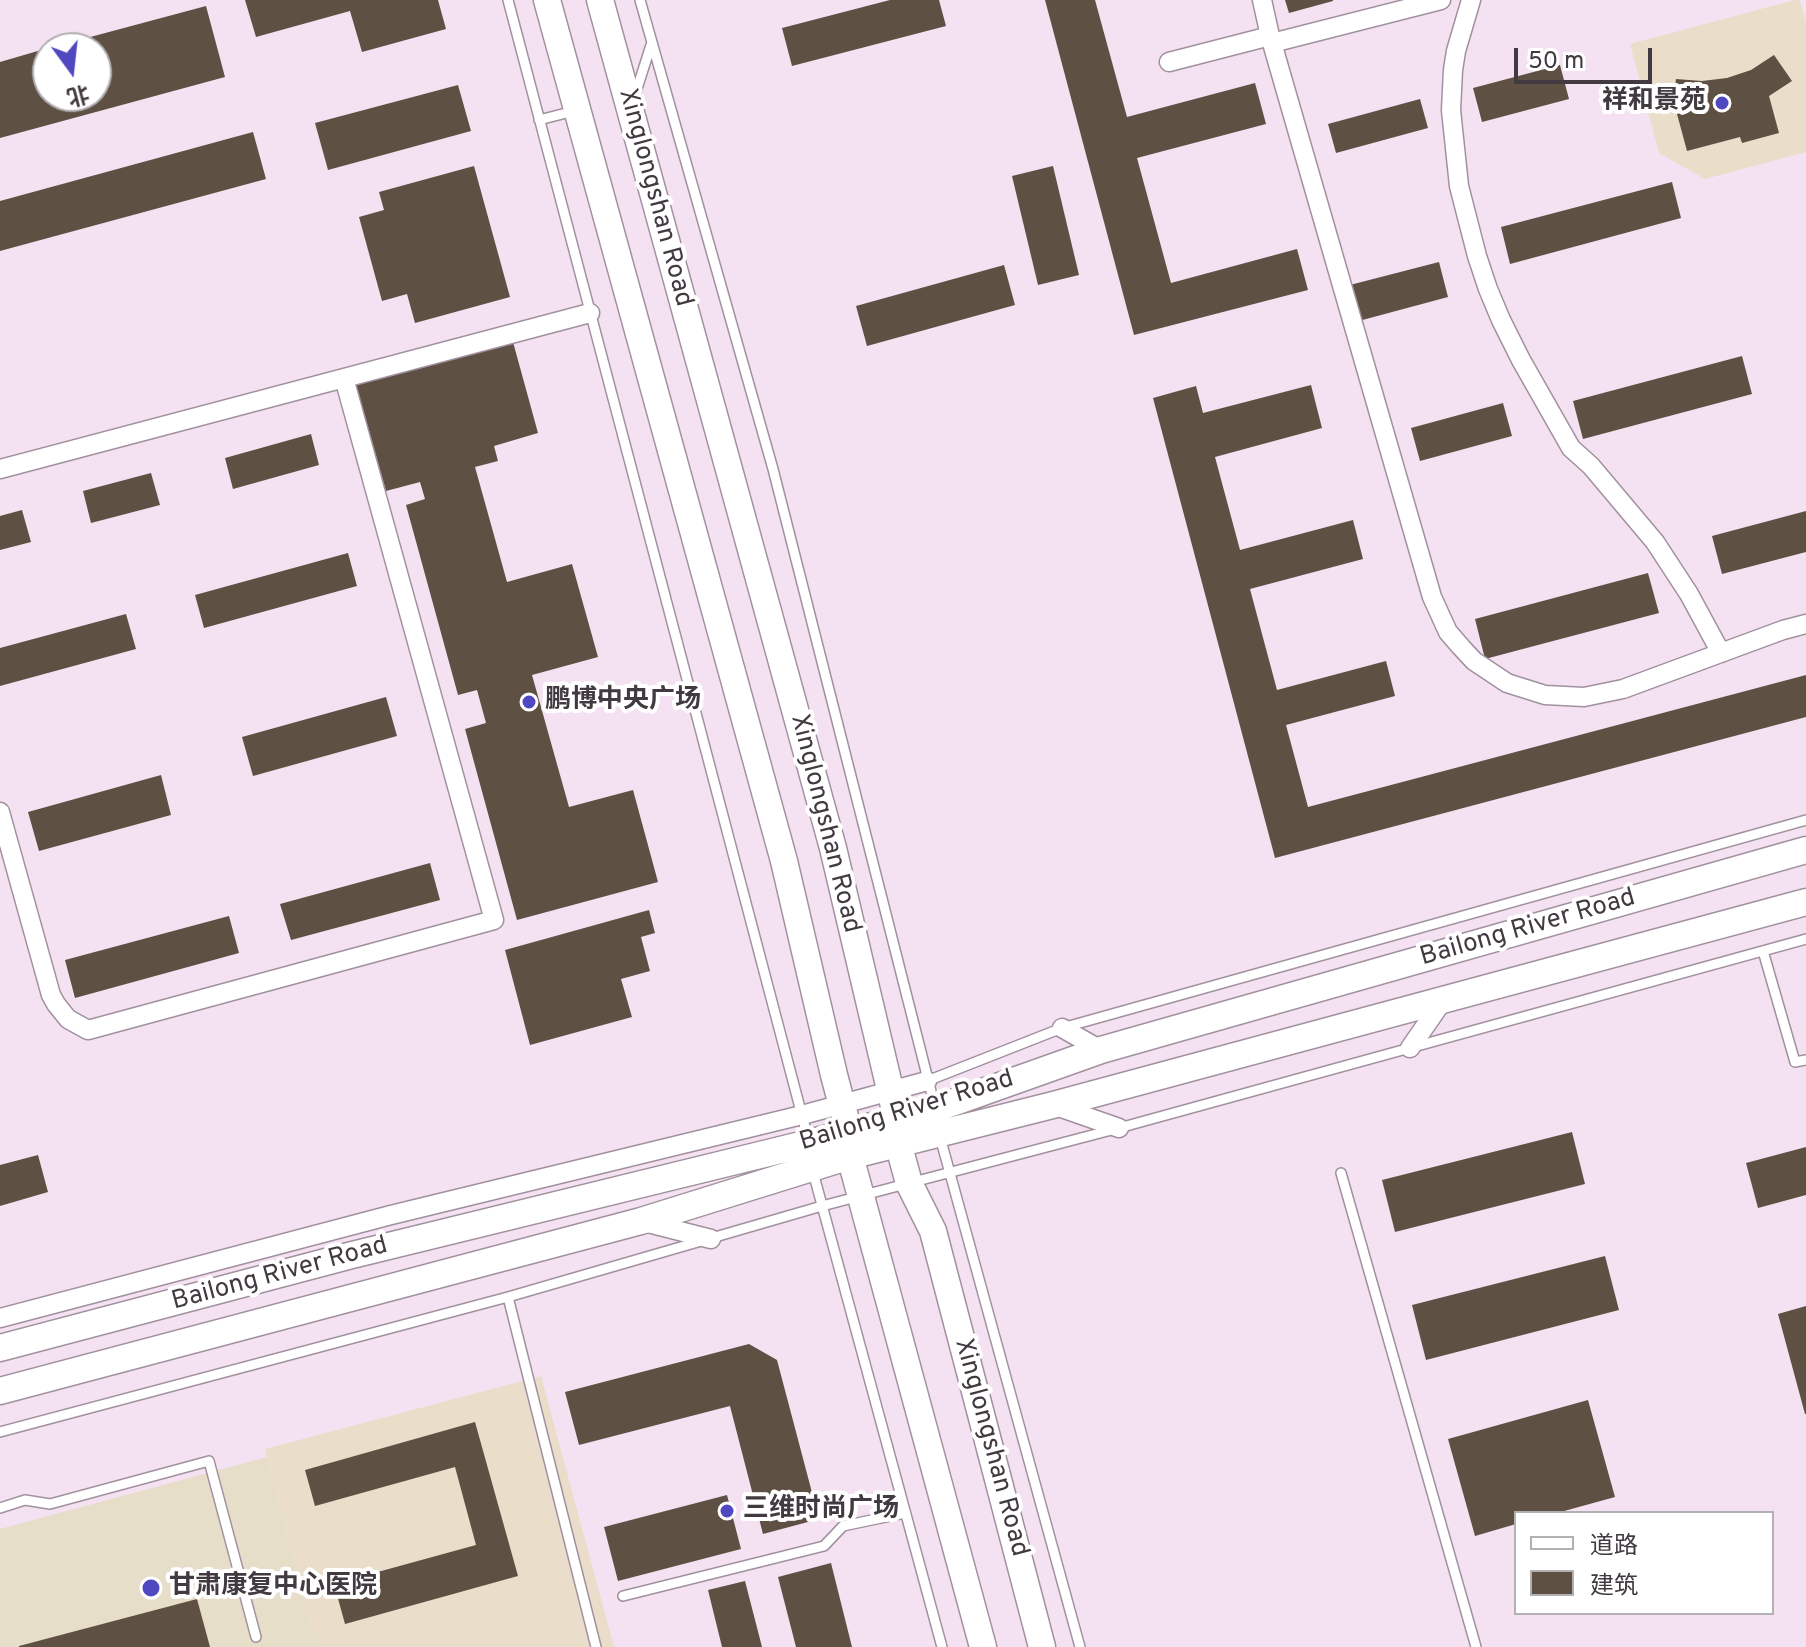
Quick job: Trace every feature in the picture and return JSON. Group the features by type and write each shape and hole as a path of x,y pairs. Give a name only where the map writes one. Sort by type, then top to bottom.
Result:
{"main road":[{"name":"Xinglongshan Road","path":"547,0 784,861 842,1104 860,1196 983,1647"},
{"name":"Xinglongshan Road","path":"600,0 833,848 909,1183 933,1231 1042,1647"},
{"name":"Bailong River Road","path":"937,1121 1101,1050 1806,850"},
{"name":"Bailong River Road","path":"0,1348 352,1255 680,1174 810,1155 937,1121 1053,1105 1806,902"},
{"name":"Bailong River Road","path":"0,1391 641,1221 792,1174 810,1155"}],"street":[{"path":"1262,0 1432,597 1448,632 1474,661 1499,678 1526,690 1565,698 1604,694 1806,624"},
{"path":"1169,62 1441,0"},
{"path":"1471,0 1456,51 1451,110 1459,186 1488,289 1521,360 1571,448 1591,466 1655,542 1689,594 1721,653"},
{"path":"0,469 590,313"},
{"path":"0,812 51,995 68,1019 88,1030 494,920 344,378"},
{"path":"1410,1048 1444,999"},
{"path":"1062,1028 1101,1050"},
{"name":"Bailong River Road","path":"0,1318 391,1215 802,1115 927,1081"},
{"path":"1053,1105 1119,1128"},
{"path":"614,1162 680,1174"},
{"path":"352,1255 391,1215"},
{"path":"641,1221 711,1239"}],"lane":[{"path":"508,0 802,1115 822,1206 942,1647"},
{"path":"640,0 773,469 950,1171 1080,1647"},
{"path":"630,110 652,42"},
{"path":"539,120 578,110"},
{"path":"927,1081 1062,1028 1806,820"},
{"path":"0,1432 508,1297 822,1206 1119,1128 1806,939"},
{"path":"1763,951 1795,1062 1806,1060"},
{"path":"1341,1173 1476,1647"},
{"path":"508,1297 596,1647"},
{"path":"0,1506 25,1500 50,1504 209,1461 256,1637"},
{"path":"623,1596 824,1546 843,1526 905,1513"}],"shaded area":[{"path":"1800,0 1806,23 1806,152 1705,179 1659,153 1630,44"},
{"path":"541,1376 614,1647 318,1647 265,1449"},
{"name":"甘肃康复中心医院","path":"267,1457 318,1647 0,1647 0,1529"}],"building":[{"path":"245,0 438,0 446,29 362,52 350,11 256,37"},
{"path":"890,0 939,0 946,26 792,66 782,28"},
{"path":"1045,0 1095,0 1127,117 1255,83 1266,124 1137,158 1171,283 1297,249 1308,290 1134,335"},
{"path":"1285,0 1333,0 1333,1 1289,13"},
{"path":"206,6 225,77 112,108 112,32 109,32"},
{"path":"32,53 32,112 96,112 0,138 0,62"},
{"name":"祥和景苑","path":"1774,55 1792,81 1769,96 1779,133 1742,143 1740,137 1687,151 1677,114 1685,112 1672,110 1676,79 1702,81 1727,78 1751,70"},
{"path":"1560,65 1569,99 1482,122 1473,88"},
{"path":"458,85 471,131 328,170 315,123"},
{"path":"1420,99 1428,128 1336,153 1328,124"},
{"path":"253,132 266,179 0,251 0,201"},
{"path":"474,166 510,297 415,323 407,294 382,301 359,217 384,210 379,192"},
{"path":"1053,166 1079,275 1038,285 1012,176"},
{"path":"1672,182 1681,218 1510,264 1501,227"},
{"path":"1439,262 1448,297 1355,322 1346,286"},
{"path":"1004,265 1015,305 867,346 856,306"},
{"path":"513,342 538,433 494,446 498,461 475,467 507,582 572,564 598,657 532,675 569,807 633,790 658,882 517,920 465,729 486,723 477,690 458,695 406,505 425,499 420,482 386,491 356,385"},
{"path":"1742,356 1752,394 1583,439 1573,401"},
{"path":"1311,385 1322,428 1215,457 1240,550 1353,520 1363,559 1250,589 1277,690 1386,661 1395,696 1286,725 1308,807 1806,675 1806,717 1275,858 1153,398 1196,386 1203,413"},
{"path":"1503,403 1512,436 1420,461 1411,428"},
{"path":"311,434 319,465 233,489 225,458"},
{"path":"151,473 160,505 91,523 83,491"},
{"path":"22,510 31,542 0,550 0,516"},
{"path":"1806,511 1806,552 1722,574 1712,536"},
{"path":"348,553 357,586 204,628 195,595"},
{"path":"1648,573 1659,613 1485,659 1475,619"},
{"path":"126,614 136,649 0,686 0,648"},
{"path":"386,697 397,736 253,776 242,737"},
{"path":"161,775 171,815 39,851 28,812"},
{"path":"430,863 440,900 291,940 280,904"},
{"path":"649,910 655,933 641,937 650,971 621,979 632,1017 530,1045 505,950"},
{"path":"229,916 239,953 75,998 65,960"},
{"path":"1572,1132 1585,1184 1395,1232 1382,1180"},
{"path":"1806,1147 1806,1195 1758,1208 1746,1163"},
{"path":"38,1155 48,1192 0,1206 0,1165"},
{"path":"1605,1256 1619,1310 1426,1360 1412,1305"},
{"path":"1806,1306 1806,1414 1805,1414 1778,1314"},
{"path":"749,1344 777,1360 819,1519 763,1534 730,1406 579,1445 565,1392"},
{"path":"1588,1400 1615,1497 1564,1511 1514,1511 1514,1525 1475,1536 1448,1439"},
{"path":"475,1422 518,1576 345,1624 334,1584 476,1545 455,1467 315,1506 305,1470"},
{"path":"727,1495 741,1549 618,1581 604,1527"},
{"path":"831,1563 852,1647 796,1647 778,1577"},
{"path":"745,1581 762,1647 722,1647 708,1590"},
{"path":"197,1599 210,1647 19,1647 19,1646"}],"place":[{"name":"祥和景苑","path":"1722,103"},
{"name":"鹏博·中央广场","path":"529,702"},
{"name":"三维时尚广场","path":"727,1511"},
{"name":"甘肃康复中心医院","path":"151,1588"}]}
